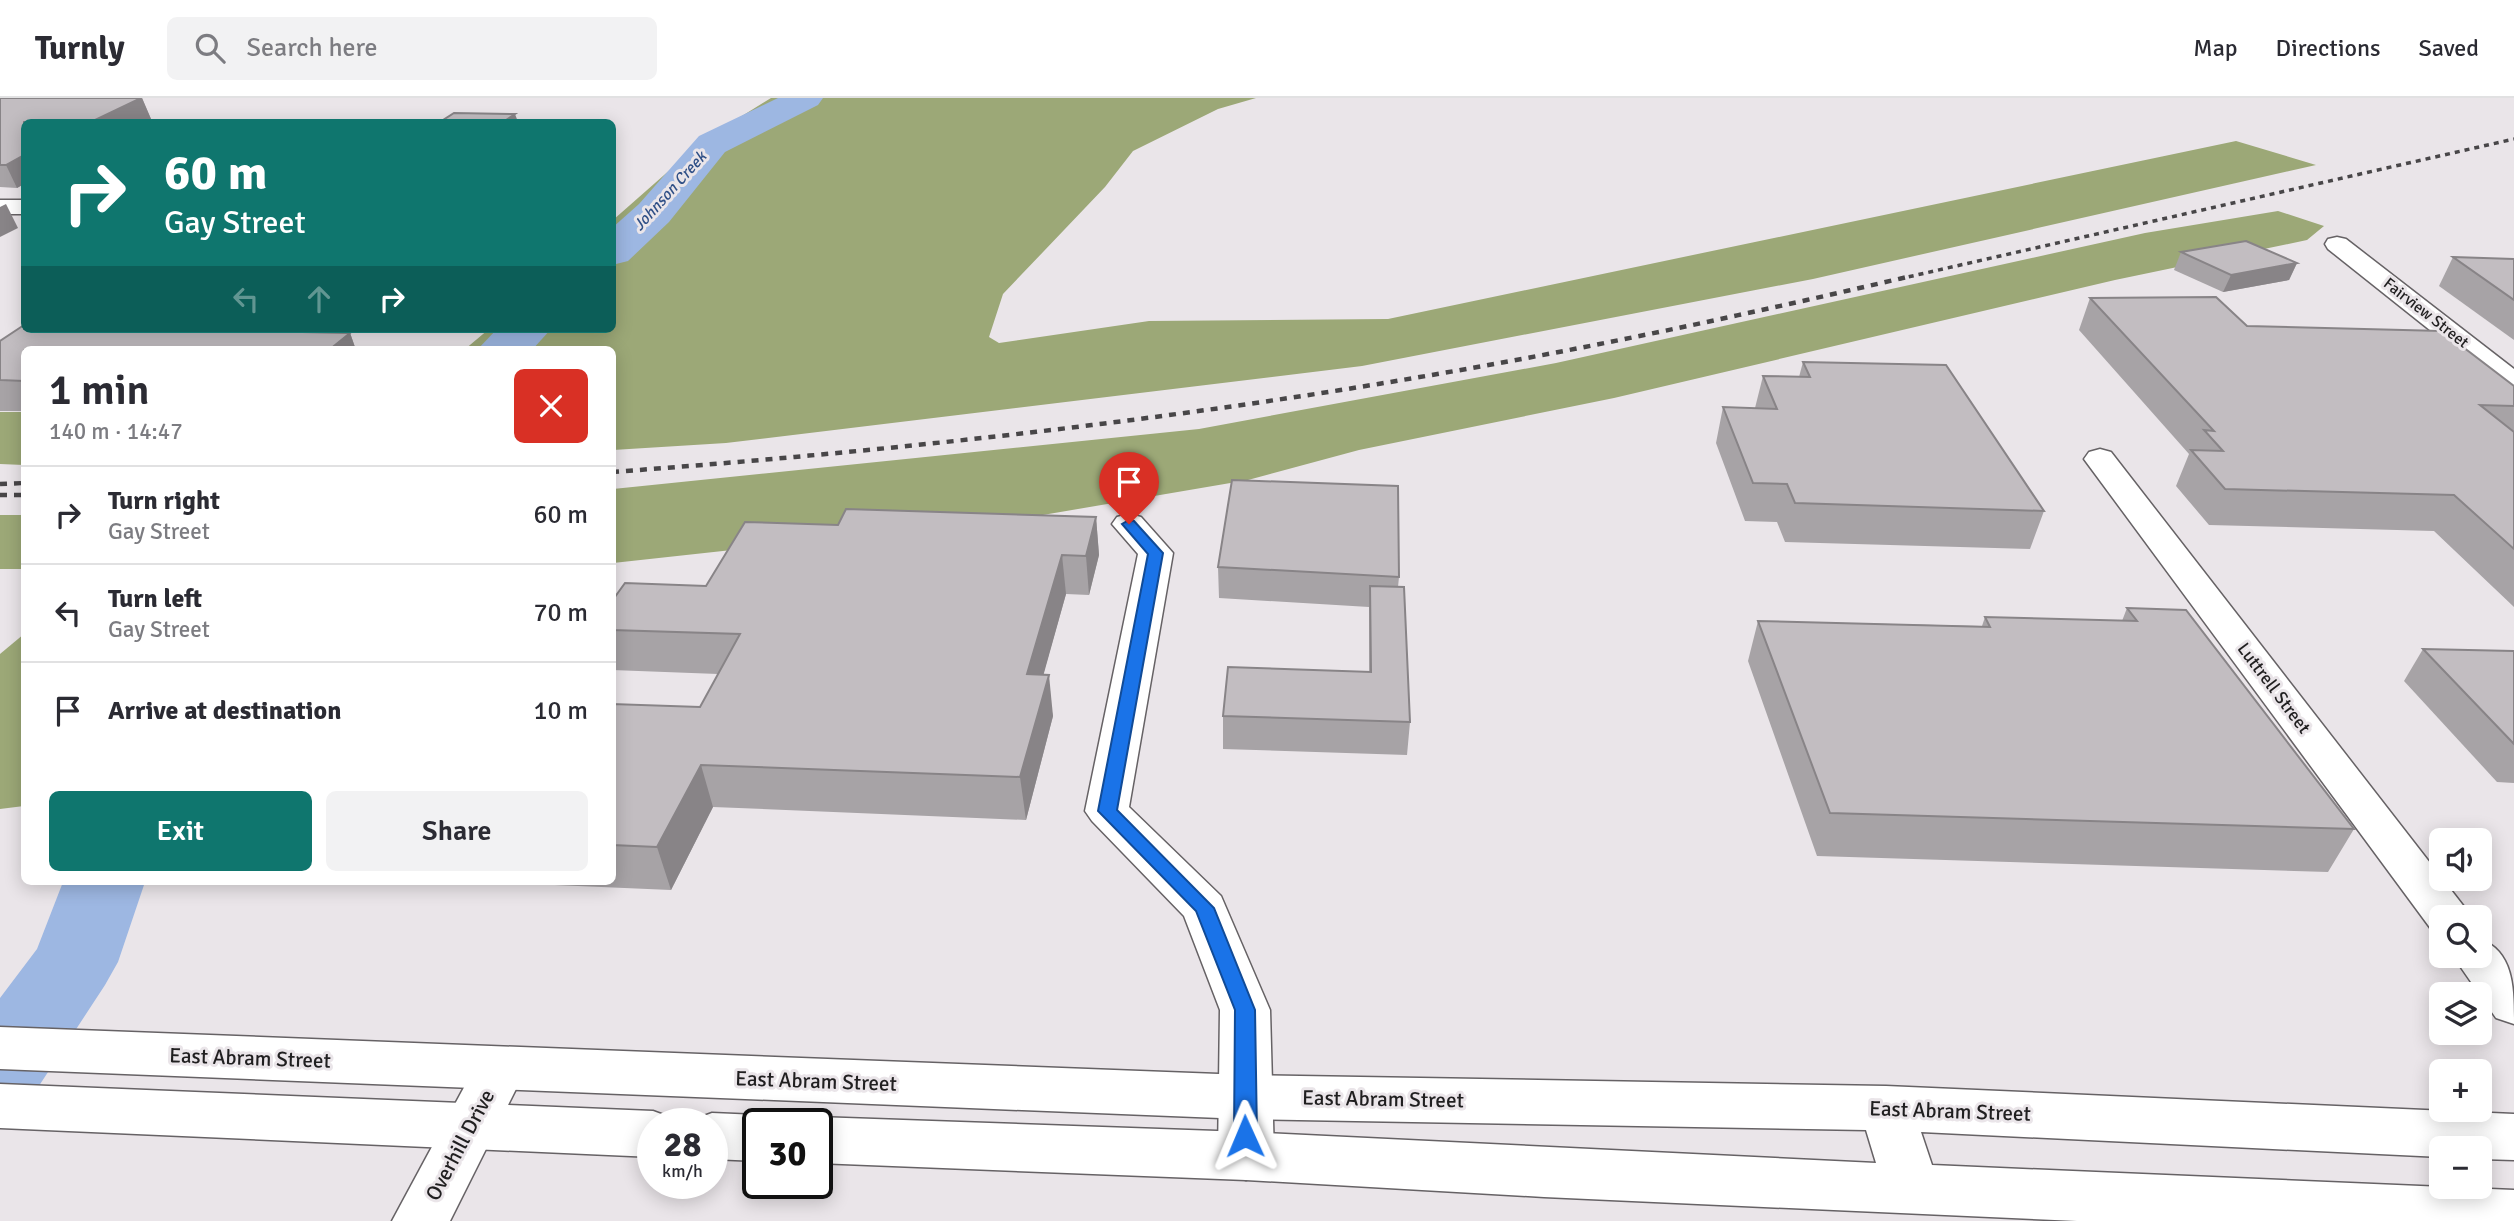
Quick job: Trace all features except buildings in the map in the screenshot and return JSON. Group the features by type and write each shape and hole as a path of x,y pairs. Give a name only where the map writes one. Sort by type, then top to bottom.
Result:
{"main road":[{"path":"0,207 21,207"},
{"name":"Fairview Street","path":"2337,244 2514,383"},
{"name":"Luttrell Street","path":"2100,459 2439,905"},
{"path":"1129,524 1156,553 1107,811 1204,908 1245,1010 1246,1156"},
{"path":"2486,968 2514,1004"},
{"name":"East Abram Street","path":"0,1048 1245,1097 1886,1108 2514,1137"},
{"name":"Overhill Drive","path":"421,1221 500,1069"},
{"path":"0,1106 637,1132"},
{"path":"1886,1108 1912,1188"},
{"path":"833,1141 1246,1156 1558,1174 2514,1214"}],"green space":[{"path":"771,98 1256,98 1218,109 1133,151 1105,187 1003,294 989,337 999,343 1149,321 1388,319 2236,141 2316,165 1813,279 1362,366 726,443 616,450 616,346 469,346 484,333 616,333 616,217 705,139"},
{"path":"2278,211 2324,226 2307,240 2115,280 1614,398 1359,450 1248,480 1031,517 616,563 616,489 1199,429 1556,363 2145,233"},
{"path":"0,412 21,412 21,465 0,464"},
{"path":"0,515 21,515 21,569 0,569"},
{"path":"21,636 21,806 0,809 0,654"}],"waterway":[{"name":"Johnson Creek","path":"616,248 654,213 712,144 806,98"},
{"name":"Johnson Creek","path":"507,346 522,333"},
{"name":"Johnson Creek","path":"0,1068 75,962 103,885"}],"railway":[{"path":"1899,279 2514,139"},
{"path":"616,472 944,442 1275,400 1598,344 1907,277"},
{"path":"0,484 21,483"},
{"path":"0,495 21,495"}],"route":[{"path":"1129,524 1156,553 1107,811 1204,908 1245,1010 1245,1136"}]}
